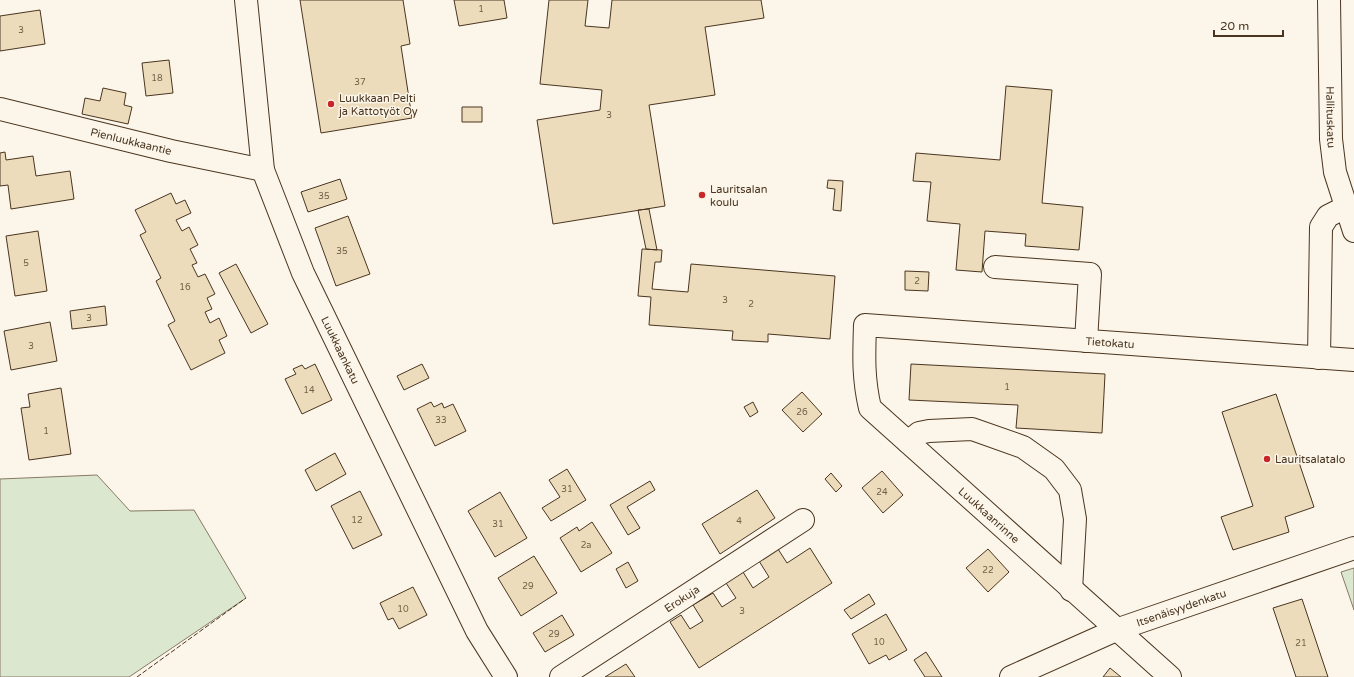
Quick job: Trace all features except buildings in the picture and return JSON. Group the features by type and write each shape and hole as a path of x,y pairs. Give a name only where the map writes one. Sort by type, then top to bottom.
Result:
{"street":[{"name":"Luukkaankatu","path":"246,0 263,170 302,273 477,631 506,677"},
{"name":"Hallituskatu","path":"1330,0 1331,140 1335,172 1354,231"},
{"name":"Pienluukkaantie","path":"0,109 171,150 263,170"},
{"path":"1319,358 1321,227 1328,216 1346,207"},
{"path":"995,267 1090,274 1086,341"},
{"name":"Tietokatu","path":"865,325 1354,360"},
{"name":"Luukkaanrinne","path":"865,325 863,366 864,386 870,408 1071,590 1170,677"},
{"path":"908,442 919,433 972,429 1023,447 1054,469 1070,490 1075,519 1071,590"},
{"name":"Erokuja","path":"561,677 803,520"},
{"name":"Itsenäisyydenkatu","path":"1011,677 1116,630 1354,548"}],"green space":[{"path":"97,475 130,511 194,510 246,598 129,677 0,677 0,479"},
{"path":"1354,568 1354,610 1341,572"}],"fence":[{"path":"137,677 246,598"}],"place":[{"name":"Luukkaan Pelti ja Kattotyöt Oy","path":"331,104"},
{"name":"Lauritsalan koulu","path":"702,195"},
{"name":"Lauritsalatalo","path":"1267,459"}]}
